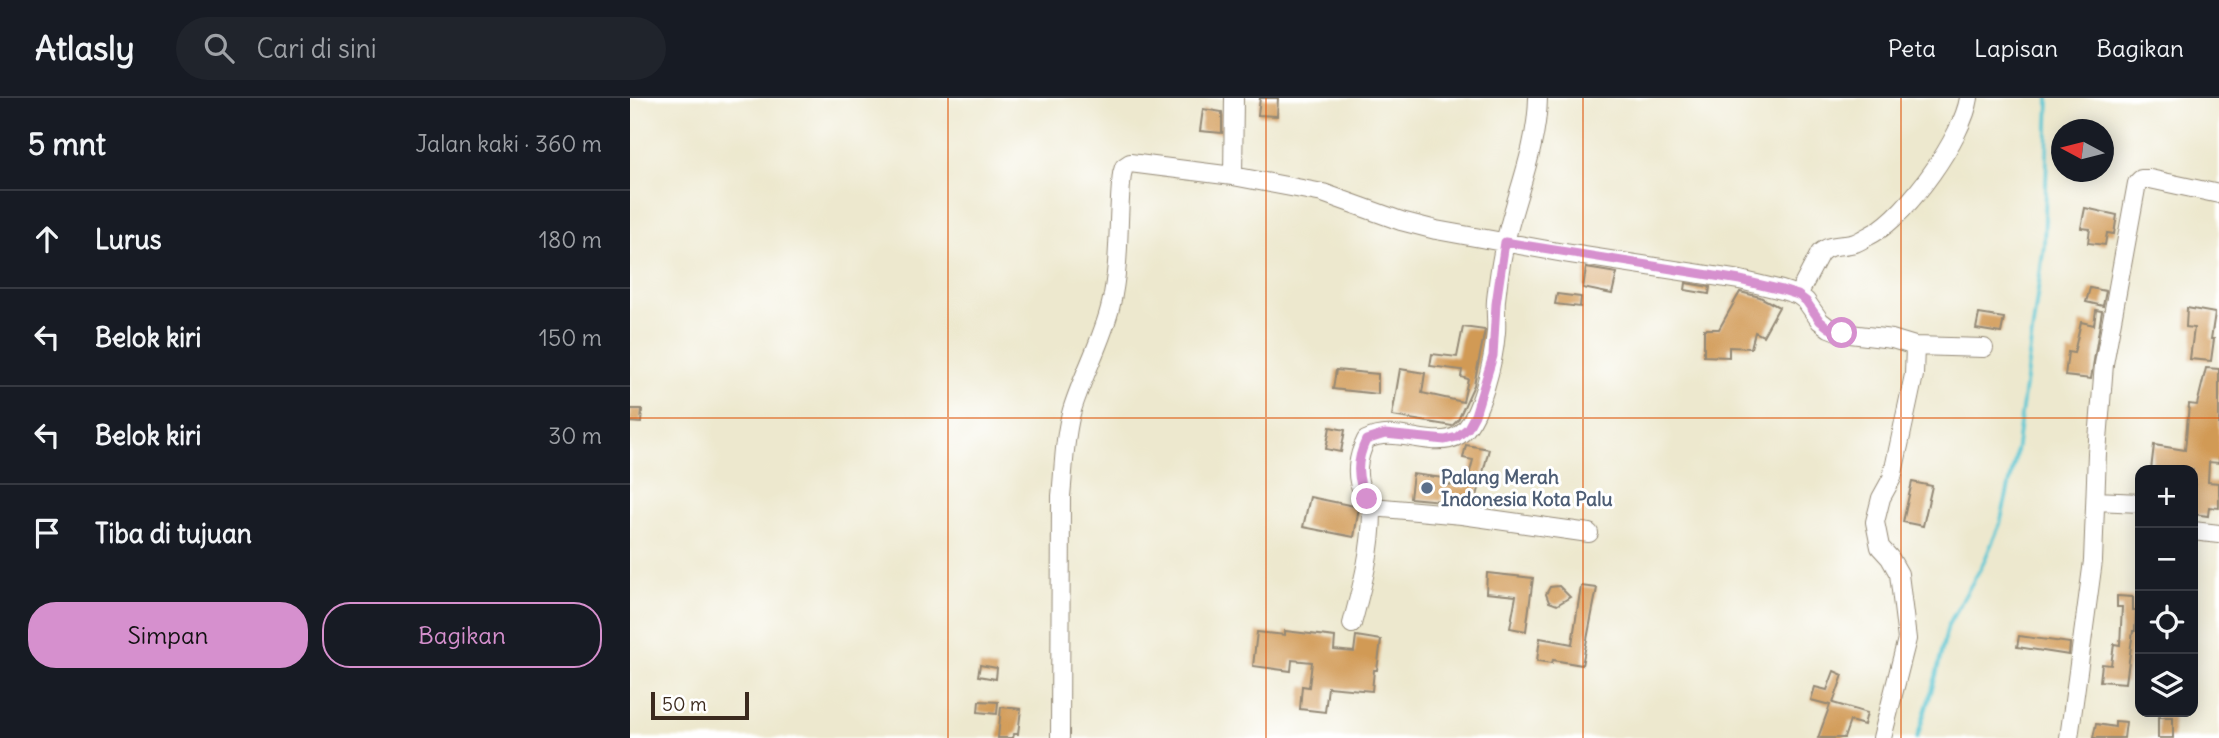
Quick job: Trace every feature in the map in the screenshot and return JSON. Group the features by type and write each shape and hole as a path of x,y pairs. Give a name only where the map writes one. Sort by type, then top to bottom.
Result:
{"street":[{"path":"1233,176 1234,98"},
{"path":"1352,624 1363,583 1372,507 1359,486 1357,470 1361,451 1366,440 1385,434 1445,440 1457,437 1468,428 1475,415 1493,356 1496,304 1505,242 1528,168 1538,120 1538,98"},
{"path":"1798,295 1825,248 1854,243 1878,231 1895,217 1936,168 1951,143 1969,98"},
{"path":"1060,738 1061,496 1064,458 1071,413 1112,302 1122,174 1124,167 1130,163 1233,176 1323,192 1413,224 1505,242 1740,280 1798,295 1829,328 1842,333 1892,339 1915,346 1984,348"},
{"path":"2069,738 2094,561 2104,364 2137,183 2141,179 2150,179 2219,194"},
{"path":"1882,738 1907,639 1899,574 1880,547 1875,522 1881,498 1892,478 1914,375 1915,346"},
{"path":"2096,500 2135,503"},
{"path":"1372,507 1462,515 1589,533"},
{"path":"2198,532 2219,534"}],"building":[{"path":"1260,98 1278,98 1277,116 1258,115"},
{"path":"1203,109 1222,112 1222,133 1200,131"},
{"path":"2085,208 2117,215 2114,234 2107,233 2105,245 2088,243 2090,229 2081,228"},
{"path":"1586,268 1617,273 1612,294 1583,288"},
{"path":"1686,283 1710,287 1709,294 1685,290"},
{"path":"2090,288 2106,291 2103,306 2086,302"},
{"path":"1740,292 1760,297 1779,307 1763,336 1755,332 1751,348 1729,347 1729,357 1704,356 1704,329 1719,329"},
{"path":"1557,294 1581,297 1580,307 1555,304"},
{"path":"2187,308 2215,313 2211,361 2190,359 2194,328 2186,327"},
{"path":"2096,310 2102,311 2091,379 2065,376 2068,352 2074,353 2081,322 2094,325"},
{"path":"1979,314 2004,318 2001,333 1976,329"},
{"path":"1463,327 1485,330 1474,385 1458,420 1452,426 1392,416 1400,369 1425,373 1422,393 1463,402 1468,379 1461,377 1462,370 1430,366 1432,354 1457,357"},
{"path":"2206,368 2219,369 2219,463 2209,462 2208,482 2219,483 2219,508 2209,507 2208,516 2198,515 2198,465 2152,465 2154,445 2185,450 2189,404 2197,405"},
{"path":"1336,370 1378,374 1378,394 1333,389"},
{"path":"630,409 642,409 641,423 630,422"},
{"path":"1330,427 1345,430 1341,452 1326,449"},
{"path":"1466,445 1489,449 1476,500 1442,496 1441,501 1410,498 1413,474 1444,478 1443,484 1466,487 1473,460 1463,458"},
{"path":"1912,482 1932,486 1923,526 1903,522"},
{"path":"1310,497 1359,507 1354,537 1303,527"},
{"path":"1487,573 1533,578 1526,631 1510,628 1516,596 1486,593"},
{"path":"1559,586 1570,597 1557,605 1549,602 1546,594 1550,587"},
{"path":"1581,586 1597,588 1582,665 1553,660 1552,663 1537,661 1540,638 1572,644"},
{"path":"2117,596 2133,597 2135,631 2126,683 2100,681 2102,664 2111,665 2114,644 2120,645 2122,607 2117,607"},
{"path":"1285,631 1335,637 1334,650 1354,652 1356,636 1381,640 1372,691 1328,687 1325,712 1300,709 1302,686 1309,687 1312,662 1292,660 1291,671 1253,666 1257,632 1285,635"},
{"path":"2019,636 2070,643 2069,655 2017,647"},
{"path":"980,665 997,668 996,679 978,676"},
{"path":"1834,671 1843,675 1833,703 1867,713 1864,725 1850,721 1844,738 1818,738 1830,705 1811,700 1815,687 1827,690"},
{"path":"979,701 998,702 997,714 978,712"},
{"path":"1001,707 1021,709 1018,734 1014,734 1013,738 998,738"},
{"path":"2158,717 2173,717 2173,738 2158,738"},
{"path":"2115,721 2126,722 2124,738 2093,738 2096,724 2115,727"}],"waterway":[{"path":"1917,738 1948,625 1983,564 2000,524 2015,460 2044,245 2049,98"}],"place":[{"name":"Palang Merah Indonesia Kota Palu","path":"1427,488"}],"route":[{"path":"1367,499 1359,486 1357,470 1366,440 1385,434 1445,440 1457,437 1468,428 1475,415 1493,356 1496,304 1505,242 1740,280 1782,290 1798,295 1806,301 1820,321 1842,333"}]}
